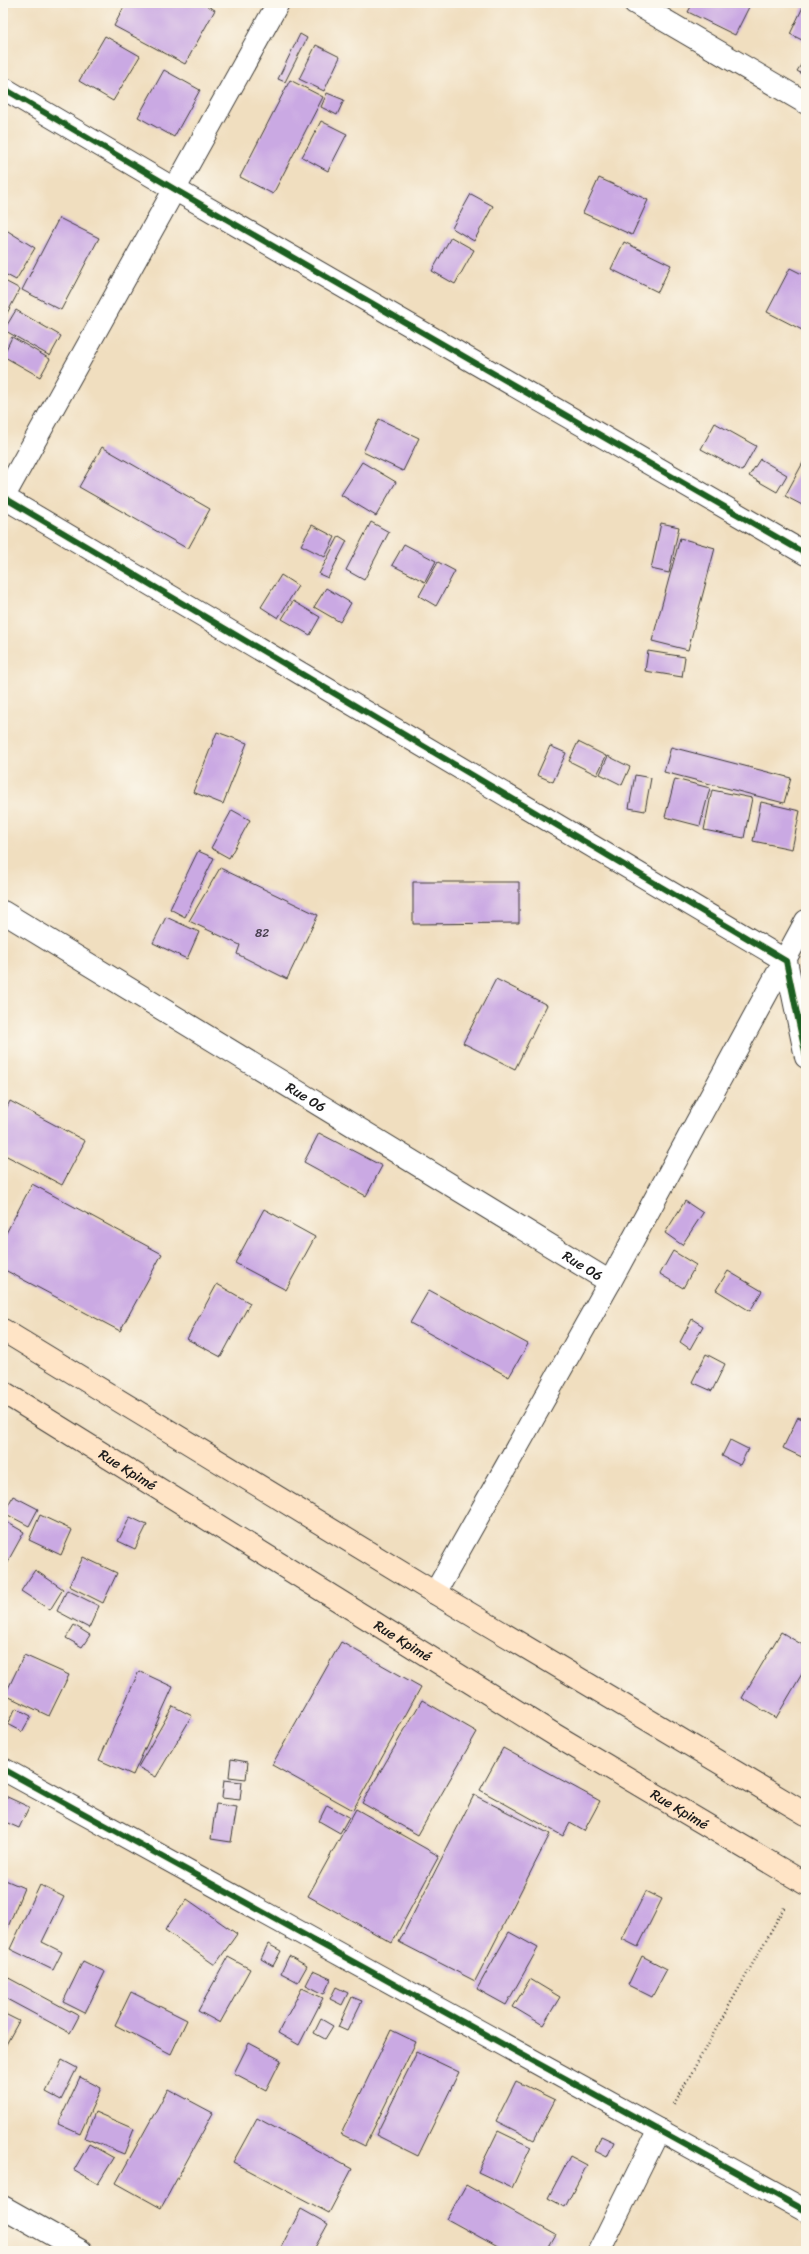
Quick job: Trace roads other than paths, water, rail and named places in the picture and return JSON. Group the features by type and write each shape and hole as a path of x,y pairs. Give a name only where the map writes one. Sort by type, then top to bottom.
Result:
{"main road":[{"path":"3,1330 435,1593 806,1814"},
{"name":"Rue Kpimé","path":"3,1392 548,1731 803,1882"}],"street":[{"path":"278,3 176,190 3,497 786,961 806,1057"},
{"path":"635,3 806,103"},
{"path":"3,88 176,190 806,554"},
{"name":"Rue 06","path":"3,912 610,1282"},
{"path":"435,1593 610,1282 806,922"},
{"path":"3,1769 806,2211"},
{"path":"599,2251 659,2130"},
{"path":"3,2207 81,2251"}]}
